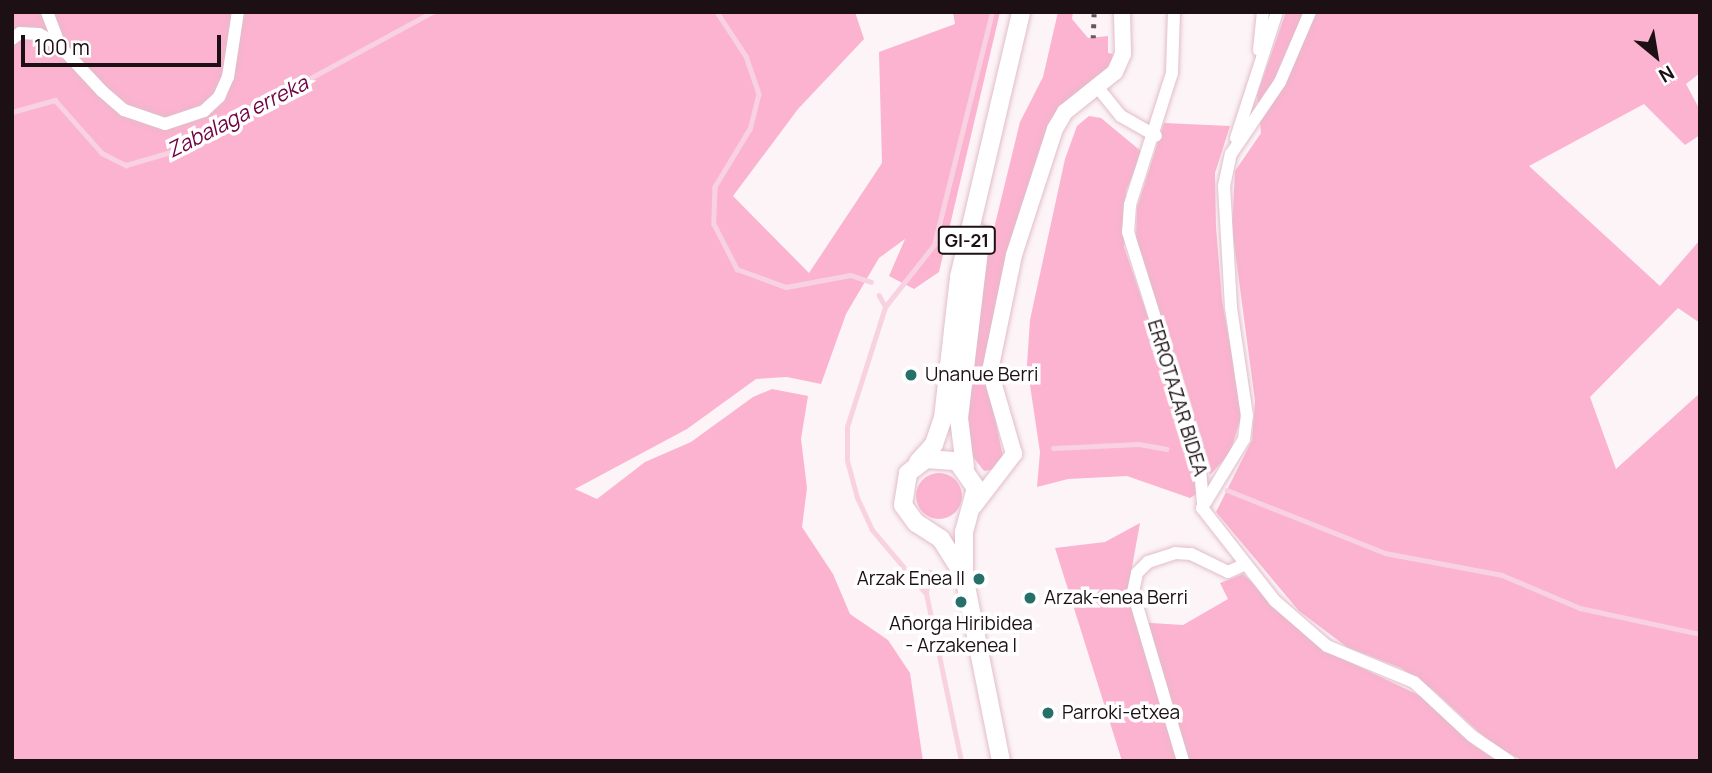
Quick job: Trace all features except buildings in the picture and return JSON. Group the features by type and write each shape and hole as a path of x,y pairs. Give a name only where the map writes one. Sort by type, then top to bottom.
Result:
{"main road":[{"name":"GI-21","path":"927,529 903,505 903,485 934,443 943,418 959,277 1021,12"},
{"name":"GI-21","path":"1001,761 964,576 964,532 972,511 969,471 959,418 971,293 1033,12"},
{"path":"916,464 947,457 969,471"},
{"path":"927,529 954,528 972,511"},
{"path":"927,529 941,539 964,576"}],"street":[{"path":"47,12 60,46"},
{"path":"12,39 20,33 39,34 60,46 124,110 165,124 183,121 219,97 228,77 238,12"},
{"path":"972,511 1014,454 990,370 1014,255 1055,129 1065,113 1099,89 1123,54 1122,12"},
{"name":"ERROTAZAR BIDEA","path":"1174,12 1172,73 1156,136 1130,205 1128,232 1199,457 1202,508"},
{"name":"ERROTAZAR BIDEA","path":"1256,78 1263,12"},
{"name":"ERROTAZAR BIDEA","path":"1202,508 1244,439 1247,416 1225,228 1224,186 1231,154 1277,12"},
{"name":"ERROTAZAR BIDEA","path":"1231,154 1280,82 1310,12"},
{"path":"1099,89 1121,116 1156,136"},
{"path":"969,471 999,476"},
{"path":"1202,508 1244,565 1275,601 1327,646 1414,682 1472,736 1508,761"},
{"path":"1183,761 1133,592 1137,573 1148,562 1175,553 1191,554 1228,572 1244,565"}],"shaded area":[{"path":"12,12 855,12 864,39 798,109 733,196 809,273 882,163 879,52 955,24 953,12 1000,12 939,272 914,289 889,276 905,239 879,258 846,314 821,384 787,377 756,379 687,429 575,489 597,499 645,462 691,442 753,397 772,389 808,396 801,439 807,488 802,527 833,574 850,614 888,640 910,673 923,761 12,761"},
{"path":"1058,12 1073,12 1072,19 1088,38 1108,36 1108,53 1113,54 1110,68 1070,100 1007,265 984,365 1003,457 995,469 984,471 969,452 966,397 987,257 1020,122 1043,77"},
{"path":"1286,12 1700,12 1700,73 1686,84 1700,110 1700,135 1685,145 1644,104 1529,166 1660,286 1700,240 1700,323 1678,308 1590,397 1616,469 1700,393 1700,761 1523,761 1493,745 1432,689 1401,668 1347,647 1299,611 1216,512 1252,440 1255,401 1232,228 1235,171 1261,133 1257,95"},
{"path":"1089,116 1101,118 1142,152 1126,191 1124,247 1185,426 1198,493 1190,498 1127,476 1068,479 1037,487 1040,452 1027,365 1030,320 1065,159 1077,126"},
{"path":"1164,123 1230,126 1215,173 1216,227 1222,300 1242,414 1230,453 1210,475 1136,239 1137,208"},
{"path":"939,473 955,480 962,496 955,512 939,519 923,512 916,496 923,480"},
{"path":"1140,523 1128,589 1135,622 1183,625 1228,599 1220,583 1243,574 1326,651 1425,698 1473,745 1497,761 1122,761 1055,548 1105,542"}],"waterway":[{"name":"Zabalaga erreka","path":"12,112 55,100 102,153 126,165 178,150 432,12"},
{"name":"Zabalaga erreka","path":"717,12 746,56 759,94 750,129 715,187 714,224 737,269 786,287 850,275 871,282"},
{"path":"961,761 926,594 872,530 857,498 847,460 847,427 885,307 934,245 992,12"},
{"name":"Zabalaga erreka","path":"879,295 885,306"},
{"path":"1053,448 1139,444 1167,449"},
{"path":"1227,490 1385,553 1502,575 1580,608 1700,634"},
{"path":"926,592 930,572"}],"railway":[{"path":"1093,38 1094,12"}],"place":[{"name":"Unanue Berri","path":"911,375"},
{"name":"Arzak Enea II","path":"979,579"},
{"name":"Arzak-enea Berri","path":"1030,598"},
{"name":"Añorga Hiribidea - Arzakenea I","path":"961,602"},
{"name":"Parroki-etxea","path":"1048,713"}]}
